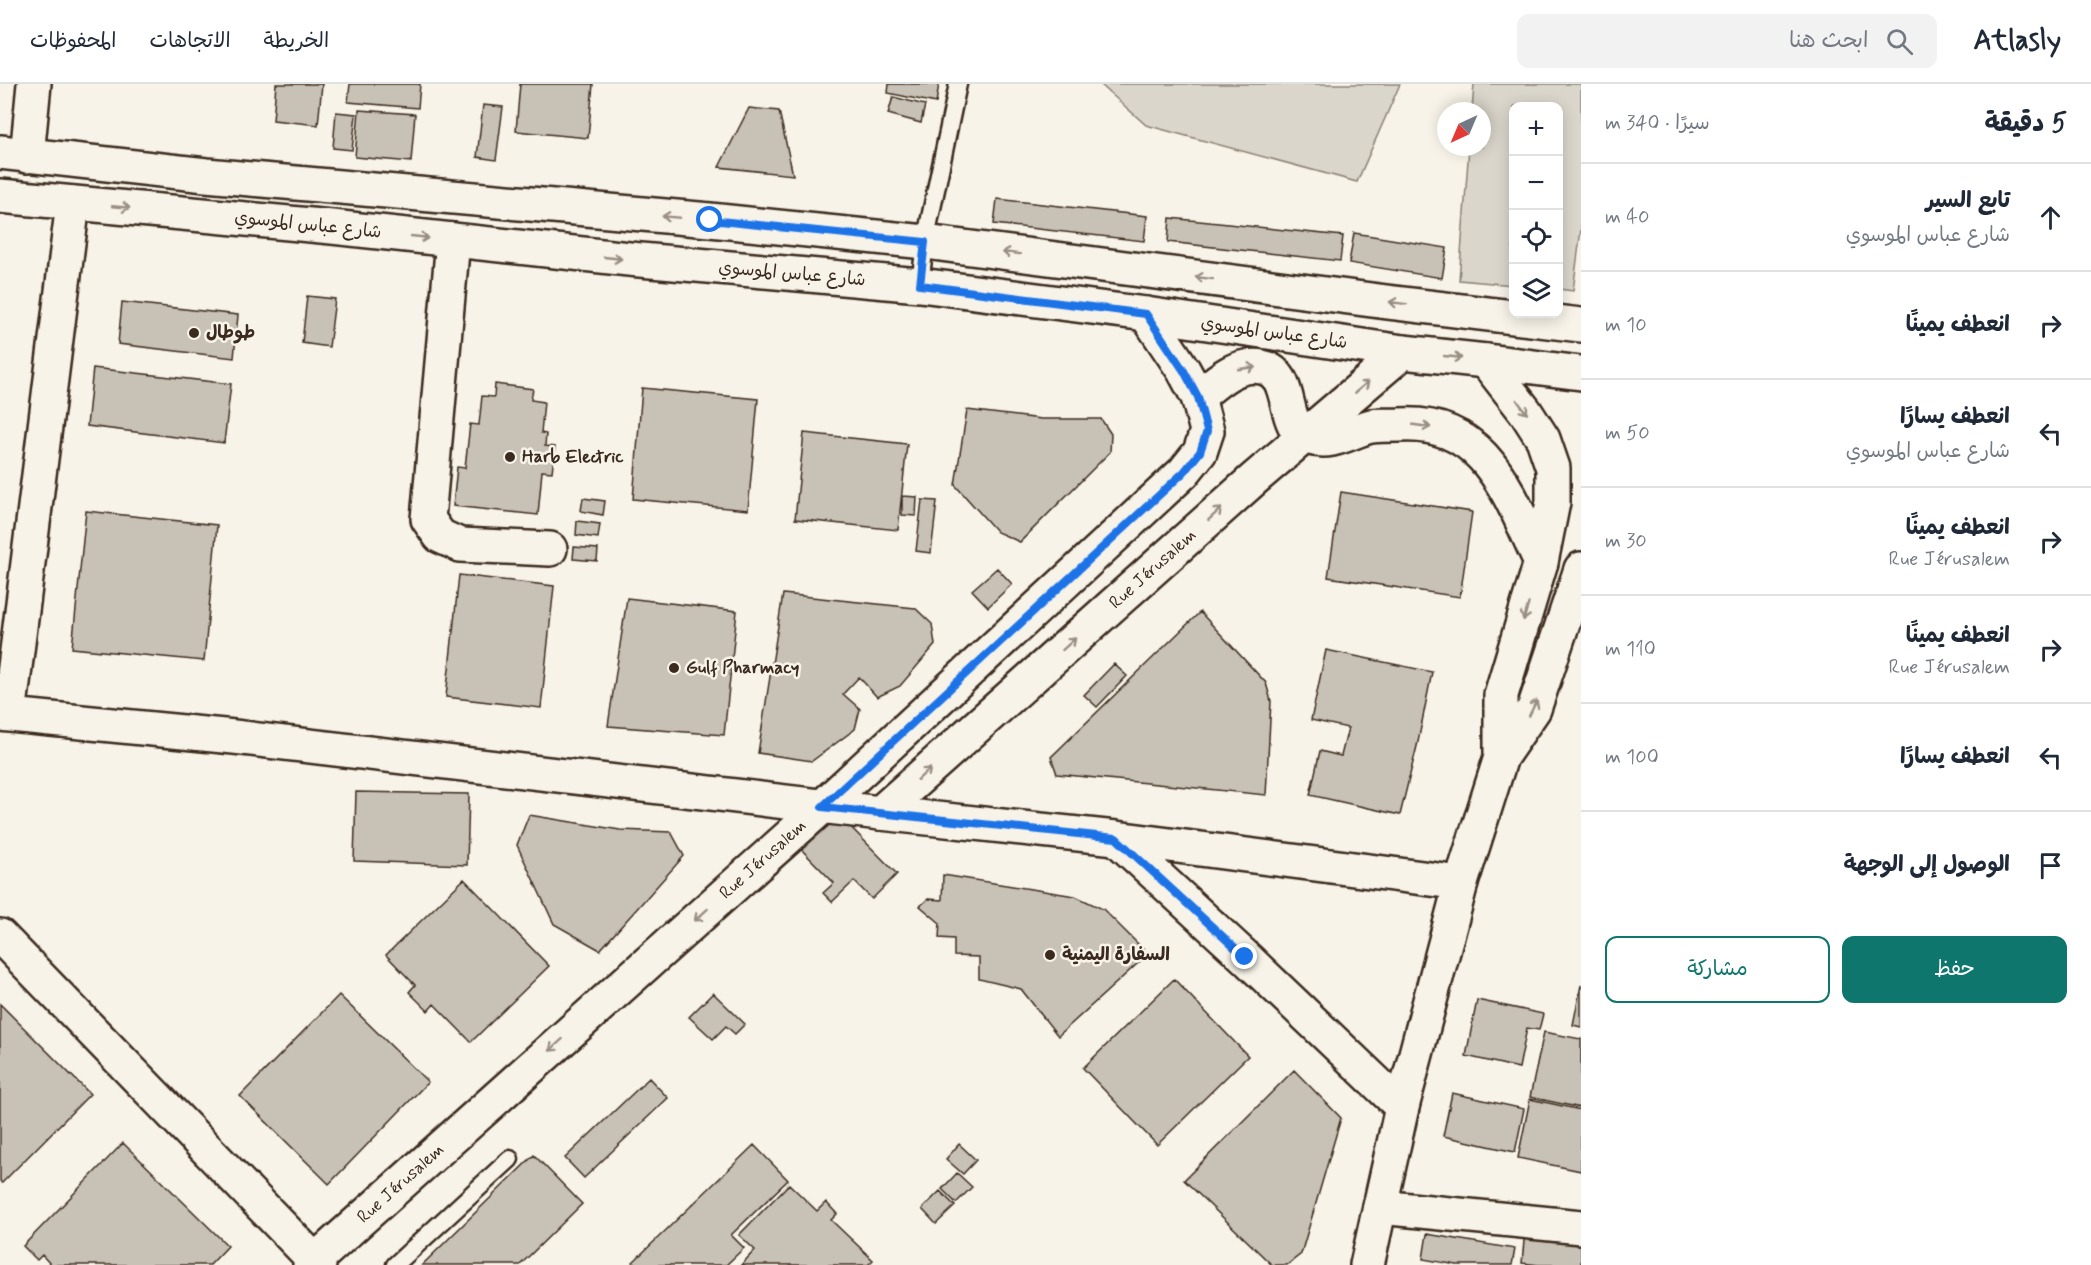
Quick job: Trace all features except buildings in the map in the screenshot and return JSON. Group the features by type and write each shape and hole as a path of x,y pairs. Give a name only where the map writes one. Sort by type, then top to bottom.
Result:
{"street":[{"path":"34,84 13,154 206,175 721,221 925,242 1581,325"},
{"path":"204,215 206,175"},
{"name":"شارع عباس الموسوي","path":"0,196 629,259 920,285 1146,314 1402,352 1581,373"},
{"path":"73,203 5,715 234,737 822,807 1116,838 1461,883"},
{"path":"453,240 428,519 440,536 460,545 550,549"},
{"name":"Rue Jérusalem","path":"314,1263 822,807 1184,472 1200,452 1207,431 1198,397 1184,371 1146,314"},
{"name":"Rue Jérusalem","path":"880,813 1304,436 1402,352"},
{"path":"1486,361 1526,411 1543,439 1553,468 1553,502 1541,562 1501,695 1501,757"},
{"path":"1198,397 1220,379 1242,367 1256,366 1276,373 1284,387 1295,426 1304,436 1322,440 1338,438 1371,426 1415,424 1442,429 1464,439 1492,466 1541,562"},
{"path":"1367,1265 1402,1107 1461,883 1501,757 1534,709 1581,569"},
{"path":"1116,838 1402,1107"},
{"path":"0,936 314,1263"},
{"path":"1380,1207 1581,1227"}],"lane":[{"path":"920,285 925,242 958,84"},
{"path":"395,1265 510,1159"}],"shaded area":[{"path":"1100,84 1400,84 1357,182 1146,125"},
{"path":"1474,84 1581,84 1581,229 1573,291 1563,290 1563,102 1509,102 1509,285 1459,280 1468,156 1491,156 1491,102 1473,102"}],"place":[{"name":"طوطال","path":"194,333"},
{"name":"Harb Electric","path":"510,457"},
{"name":"Gulf Pharmacy","path":"674,668"},
{"name":"السفارة اليمنية","path":"1050,955"}],"route":[{"path":"710,220 925,242 920,285 1146,314 1184,371 1198,397 1207,431 1200,452 1184,472 822,807 1116,838 1245,957"}]}
